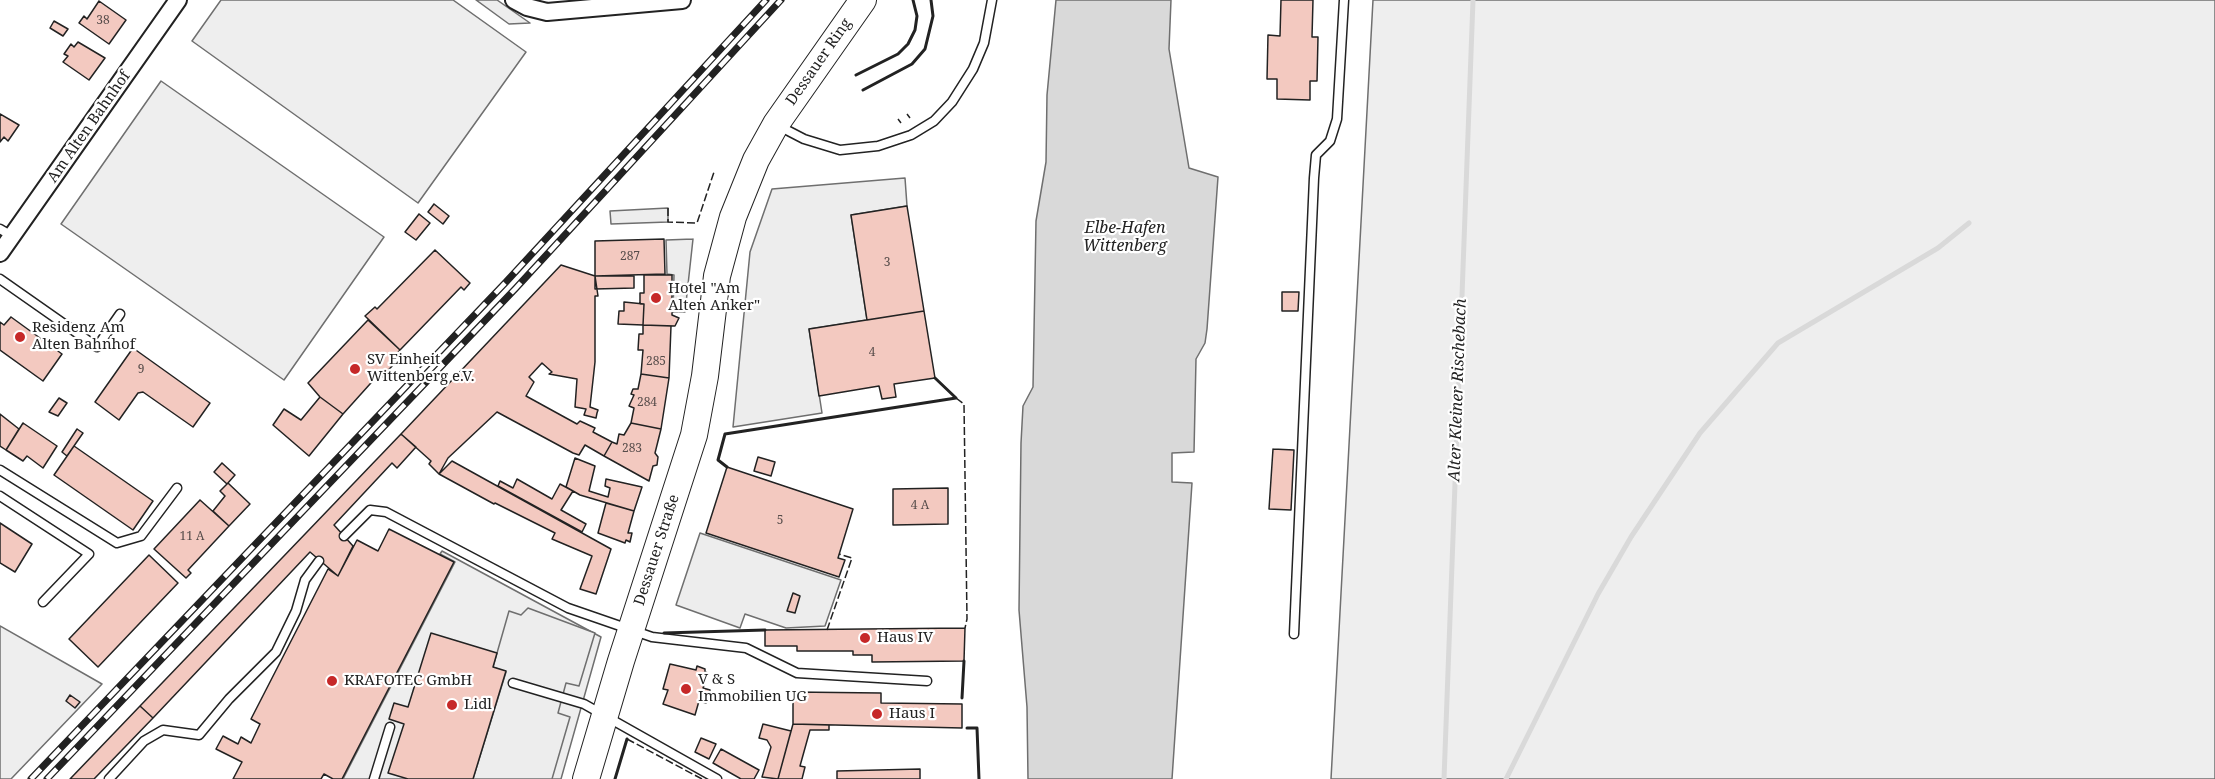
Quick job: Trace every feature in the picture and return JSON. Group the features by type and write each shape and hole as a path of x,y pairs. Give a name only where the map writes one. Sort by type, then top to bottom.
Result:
{"main road":[{"name":"Dessauer Ring","path":"712,318 721,257 733,217 756,160 776,124 863,0"},
{"name":"Dessauer Straße","path":"586,779 694,435 705,376 712,318"}],"street":[{"name":"Am Alten Bahnhof","path":"0,254 6,232 178,0"},
{"path":"514,0 527,7 547,12 682,0"}],"lane":[{"path":"776,124 804,139 840,150 878,146 911,135 934,121 952,102 974,69 984,42 992,0"},
{"path":"1294,634 1314,178 1316,155 1330,141 1337,119 1344,0"},
{"path":"0,279 97,347 120,314"},
{"path":"0,470 117,543 141,536 177,488"},
{"path":"0,496 89,554 44,603"},
{"path":"344,536 370,510 386,512 568,608 663,641 746,648 797,673 927,681"},
{"path":"109,779 144,741 163,730 199,735 229,699 276,652 296,611 305,580 319,561"},
{"path":"513,683 584,704 717,779"},
{"path":"375,779 390,727"}],"shaded area":[{"path":"221,0 453,0 526,52 418,203 192,41"},
{"path":"476,0 497,0 530,23 509,24"},
{"path":"1373,0 2215,0 2215,779 1331,779"},
{"path":"161,81 384,237 284,380 61,224"},
{"path":"905,178 907,206 851,215 867,320 809,329 822,413 733,427 750,252 772,189"},
{"path":"668,208 668,222 611,224 610,211"},
{"path":"693,239 685,312 673,312 674,275 667,274 666,240"},
{"path":"700,533 841,580 825,626 786,628 745,614 740,628 676,605"},
{"path":"442,551 601,637 561,779 343,779 455,562 440,554"},
{"path":"528,608 595,633 579,686 566,683 558,713 570,717 552,779 473,779 506,672 493,667 509,611 521,615"},
{"path":"0,626 102,684 11,779 0,779"}],"water":[{"name":"Elbe-Hafen Wittenberg","path":"1056,0 1171,0 1169,49 1189,168 1218,177 1207,329 1205,343 1196,359 1194,452 1172,453 1172,482 1192,483 1172,779 1028,779 1027,707 1019,610 1021,443 1023,406 1033,387 1036,221 1046,162 1047,95"}],"building":[{"path":"1281,0 1313,0 1312,37 1318,37 1317,81 1310,81 1310,100 1277,99 1277,79 1267,79 1268,35 1280,36"},
{"path":"99,1 126,20 109,44 79,23 84,16 87,19"},
{"path":"54,21 68,29 63,36 50,28"},
{"path":"78,42 105,58 89,80 63,62 68,56 64,54 71,44 74,47"},
{"path":"0,114 19,125 8,141 4,137 0,142"},
{"path":"434,204 449,216 443,224 428,212"},
{"path":"907,206 924,311 867,320 851,215"},
{"path":"419,214 430,223 416,240 405,232"},
{"path":"664,239 665,274 595,276 595,241"},
{"path":"435,250 470,283 464,290 461,287 400,350 365,316 375,307 377,309"},
{"path":"561,265 595,276 598,296 595,296 595,362 590,407 598,410 596,418 584,415 586,409 575,407 577,379 549,374 552,372 542,363 529,377 534,382 526,396 577,424 580,421 595,428 593,432 612,442 604,456 585,445 579,455 573,453 497,412 448,458 439,474 429,464 431,461 401,434"},
{"name":"Hotel \"Am Alten Anker\"","path":"644,275 672,275 672,315 679,318 675,326 643,325 644,304 640,304 640,293 644,293"},
{"path":"595,276 634,276 634,288 595,289"},
{"path":"1282,292 1299,292 1298,311 1282,311"},
{"path":"624,302 644,304 643,325 618,324 619,311 624,311"},
{"path":"924,311 935,378 894,384 896,397 882,399 879,386 819,396 809,329"},
{"name":"Residenz Am Alten Bahnhof","path":"11,317 62,354 43,381 0,350 0,322 4,325"},
{"name":"SV Einheit Wittenberg e.V.","path":"368,320 400,350 390,362 393,365 382,377 379,374 343,414 320,397 308,383"},
{"path":"643,325 671,326 669,378 641,374 643,350 638,350 639,334 643,334"},
{"path":"133,348 210,403 193,427 143,392 138,393 119,420 95,402"},
{"path":"641,374 669,378 661,429 631,423 634,408 629,406 634,395 631,394 633,389 638,389"},
{"path":"320,397 343,414 309,456 273,425 284,409 301,420"},
{"path":"59,398 67,403 58,416 49,412"},
{"path":"0,414 19,429 6,450 0,446"},
{"path":"23,423 57,446 43,468 27,456 23,461 6,450"},
{"path":"631,423 661,429 655,453 658,457 657,465 653,466 649,481 604,456 612,442 617,444 619,434 624,435"},
{"path":"77,429 83,433 67,456 62,452"},
{"path":"401,434 416,447 397,468 392,463 334,525 353,546 338,576 310,552 153,718 140,706"},
{"path":"74,446 153,501 133,530 54,475"},
{"path":"1273,449 1294,450 1291,510 1269,509"},
{"path":"758,457 775,462 771,476 754,471"},
{"path":"575,458 595,466 589,491 608,497 610,488 605,486 606,479 642,487 634,511 580,495 566,487"},
{"path":"452,461 611,549 596,594 580,589 592,556 552,539 555,533 494,504 439,474"},
{"path":"222,463 235,475 227,484 214,472"},
{"path":"727,467 853,509 838,558 845,560 839,577 706,533"},
{"path":"517,479 552,499 560,484 573,491 561,510 586,524 582,532 498,486 500,481 513,488"},
{"path":"228,483 250,504 229,526 213,511 225,496 220,491"},
{"path":"948,488 948,524 893,525 893,489"},
{"path":"200,500 229,526 188,570 191,573 186,578 154,549"},
{"path":"606,503 634,511 628,533 632,533 630,542 626,540 625,543 598,533"},
{"path":"0,523 32,544 15,572 0,563"},
{"name":"KRAFOTEC GmbH","path":"389,529 454,562 342,779 333,779 324,774 321,779 233,779 242,762 216,749 223,736 238,744 241,737 251,743 260,724 251,719 328,569 338,576 357,540 378,551"},
{"path":"149,555 178,583 98,667 69,639"},
{"path":"793,593 800,596 795,613 787,611"},
{"name":"Haus IV","path":"965,628 964,661 872,662 872,655 853,655 853,651 797,651 797,646 765,646 765,630"},
{"name":"Lidl","path":"431,633 497,653 493,667 506,671 473,779 408,779 388,773 404,724 389,719 394,703 408,707"},
{"name":"V & S Immobilien UG","path":"670,664 696,670 697,666 708,673 703,688 710,690 706,703 699,701 695,715 663,704 668,690 663,689"},
{"name":"Haus I","path":"793,692 881,693 881,703 962,704 962,728 793,724"},
{"path":"70,695 80,702 75,708 66,701"},
{"path":"140,706 153,718 94,779 70,779"},
{"path":"763,724 791,731 778,779 762,777 771,747 767,740 759,738"},
{"path":"793,724 829,725 829,730 810,730 800,766 805,767 802,779 778,779"},
{"path":"701,738 716,744 709,759 695,752"},
{"path":"721,749 759,770 754,779 741,779 713,763"},
{"path":"920,769 920,779 837,779 837,771"}],"waterway":[{"name":"Alter Kleiner Rischebach","path":"1444,779 1473,0"},
{"path":"1506,779 1598,594 1631,537 1700,433 1778,343 1938,248 1969,223"}],"railway":[{"path":"31,779 506,282 766,0"},
{"path":"47,779 516,288 781,0"}],"fence":[{"path":"907,114 910,118"},
{"path":"898,119 901,123"},
{"path":"668,208 668,222 697,223 714,172"},
{"path":"956,398 964,404 967,619 965,628"},
{"path":"827,630 852,558 839,554"},
{"path":"627,739 702,779"}],"wall":[{"path":"856,75 898,54 908,44 915,30 917,16 913,0"},
{"path":"863,90 912,64 925,49 933,16 931,0"},
{"path":"727,467 718,460 725,434 956,398 935,378"},
{"path":"664,633 765,630"},
{"path":"962,698 964,661"},
{"path":"967,728 977,728 979,779"},
{"path":"615,779 627,739"}],"place":[{"name":"Hotel \"Am Alten Anker\"","path":"656,298"},
{"name":"Residenz Am Alten Bahnhof","path":"20,337"},
{"name":"SV Einheit Wittenberg e.V.","path":"355,369"},
{"name":"Haus IV","path":"865,638"},
{"name":"KRAFOTEC GmbH","path":"332,681"},
{"name":"V & S Immobilien UG","path":"686,689"},
{"name":"Lidl","path":"452,705"},
{"name":"Haus I","path":"877,714"}]}
